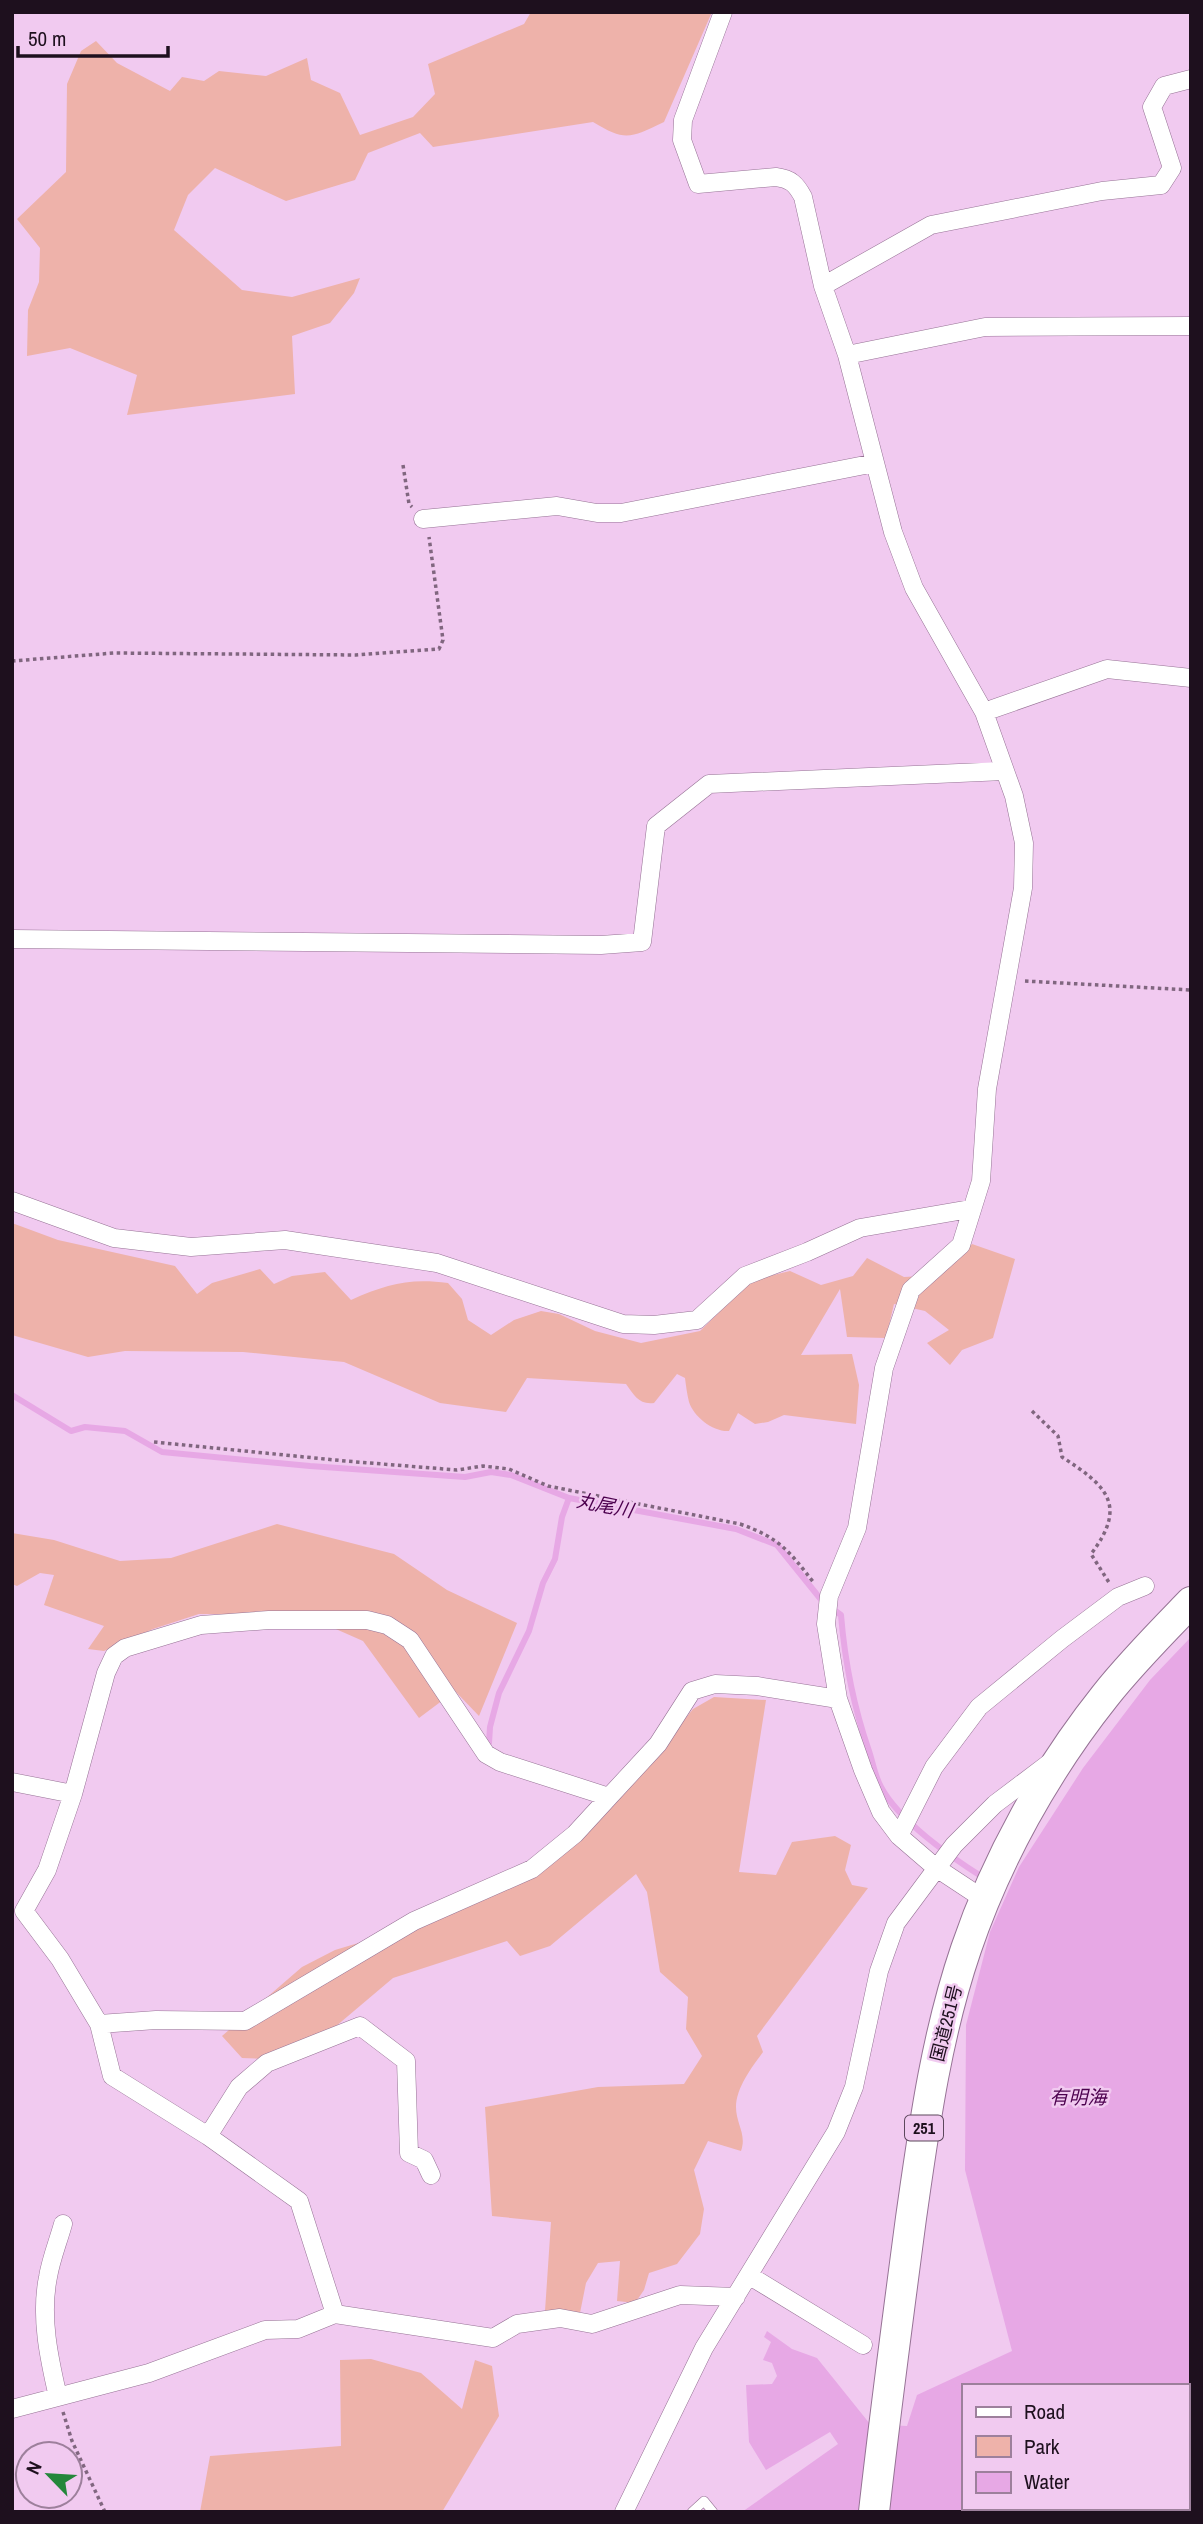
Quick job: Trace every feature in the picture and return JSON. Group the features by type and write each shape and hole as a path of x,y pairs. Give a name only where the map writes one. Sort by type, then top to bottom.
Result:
{"highway":[{"name":"国道251号","path":"874,2512 927,2106 943,2027 966,1949 990,1889 1029,1812 1066,1750 1104,1696 1191,1602"}],"street":[{"path":"723,12 683,120 682,140 698,184 787,178 796,184 803,197 823,286 847,355 893,532 914,588 984,712 1014,796 1024,843 1023,888 987,1089 981,1181 961,1245 911,1290 884,1368 857,1528 828,1603 826,1624 838,1699 881,1812 990,1889"},
{"path":"823,286 931,225 1102,191 1161,185 1172,168 1152,107 1164,86 1191,79"},
{"path":"847,355 985,327 1191,326"},
{"path":"423,519 557,506 597,513 621,513 875,463"},
{"path":"984,712 1107,669 1191,678"},
{"path":"12,939 587,945 642,942 656,826 709,784 1004,771"},
{"path":"12,1201 114,1238 191,1247 285,1240 437,1262 623,1324 654,1325 697,1320 745,1276 860,1228 971,1209"},
{"path":"904,1826 934,1766 979,1707 1118,1597 1145,1586"},
{"path":"335,2314 299,2201 208,2136 112,2076 99,2024 60,1959 24,1911 47,1870 73,1794 106,1673 114,1656 125,1648 201,1625 269,1620 367,1620 387,1625 410,1640 486,1754 500,1762 609,1797"},
{"path":"99,2024 156,2020 245,2021 414,1921 532,1869 575,1834 658,1744 692,1691 715,1684 757,1686 838,1699"},
{"path":"624,2512 704,2348 836,2133 854,2087 879,1971 895,1923 944,1857 995,1804 1066,1750"},
{"path":"12,1782 73,1794"},
{"path":"208,2136 239,2087 267,2063 360,2026 405,2061 409,2153 424,2160 432,2175"},
{"path":"58,2397 48,2355 45,2318 48,2278 63,2224"},
{"path":"750,2276 863,2344"},
{"path":"12,2409 149,2373 265,2330 298,2329 335,2314 493,2338 517,2324 560,2318 592,2324 680,2295 736,2297"}],"lane":[{"path":"692,2512 704,2501 713,2512"}],"path":[{"path":"12,661 114,653 356,655 439,649 443,640 428,531 423,519 409,504 403,465"},
{"path":"1006,981 1191,990"},
{"path":"1032,1411 1058,1436 1062,1457 1092,1476 1105,1489 1110,1514 1104,1537 1091,1554 1118,1597"},
{"path":"154,1442 457,1470 483,1466 509,1469 548,1486 740,1524 763,1532 784,1545 828,1603"},
{"path":"58,2397 72,2441 105,2512"}],"green space":[{"path":"531,12 712,12 664,122 643,132 621,135 593,122 433,147 420,133 368,153 355,180 286,201 215,168 188,195 174,230 242,290 292,297 360,278 354,293 330,323 292,336 295,394 127,415 137,375 70,348 27,356 28,310 39,282 40,248 17,219 66,172 67,84 81,51 96,41 117,63 170,91 182,77 204,81 219,71 266,76 307,58 311,80 340,93 360,135 413,117 435,94 428,64 524,24"},
{"path":"12,1223 58,1240 175,1266 197,1294 212,1283 260,1269 274,1284 292,1276 325,1272 351,1300 398,1284 421,1281 448,1283 462,1299 468,1320 491,1335 514,1320 541,1311 559,1314 595,1331 641,1343 700,1331 752,1280 790,1271 821,1285 853,1276 867,1258 904,1277 941,1275 972,1244 1015,1259 993,1338 962,1350 950,1365 927,1343 949,1330 925,1311 894,1304 886,1338 847,1337 840,1289 801,1355 852,1354 859,1385 856,1424 784,1415 755,1424 738,1413 729,1431 723,1431 711,1426 691,1408 685,1378 677,1374 654,1403 637,1398 626,1384 527,1378 506,1412 440,1403 344,1362 243,1352 125,1351 88,1357 12,1335"},
{"path":"277,1524 394,1554 447,1590 517,1623 479,1716 455,1691 419,1718 363,1641 304,1615 199,1614 153,1629 104,1651 88,1649 104,1626 44,1605 54,1575 40,1573 17,1586 12,1584 12,1533 54,1540 120,1561 171,1558"},
{"path":"714,1697 766,1700 739,1872 776,1875 792,1842 835,1836 851,1845 845,1870 852,1885 868,1888 757,2036 763,2052 745,2078 736,2107 743,2139 741,2151 708,2141 694,2170 704,2209 700,2234 677,2264 649,2273 644,2290 635,2303 617,2301 620,2261 598,2263 586,2283 579,2318 545,2311 551,2222 492,2216 485,2107 598,2087 684,2084 702,2056 686,2029 688,1997 660,1972 647,1892 636,1874 550,1946 520,1956 507,1941 393,1978 296,2060 242,2058 222,2036 302,1967 335,1950 415,1926 537,1876 624,1794 693,1709"},
{"path":"371,2359 421,2373 462,2409 475,2360 492,2366 499,2416 442,2512 200,2512 210,2456 341,2446 340,2360"}],"water":[{"name":"有明海","path":"1191,1637 1191,2512 742,2512 838,2444 830,2432 766,2470 749,2442 746,2385 772,2384 777,2376 772,2363 763,2360 771,2342 764,2337 767,2331 792,2349 817,2358 870,2424 907,2426 917,2395 1012,2351 965,2170 966,2025 990,1932 1019,1867 1083,1768 1150,1680"}],"waterway":[{"name":"丸尾川","path":"12,1395 71,1431 85,1427 125,1431 162,1452 465,1477 491,1472 511,1475 569,1498 736,1529 777,1545 823,1602 841,1615 847,1667 858,1717 876,1774 889,1800 942,1849 984,1878"},
{"path":"489,1743 490,1727 499,1693 529,1631 543,1583 555,1559 562,1517 569,1498"}]}
